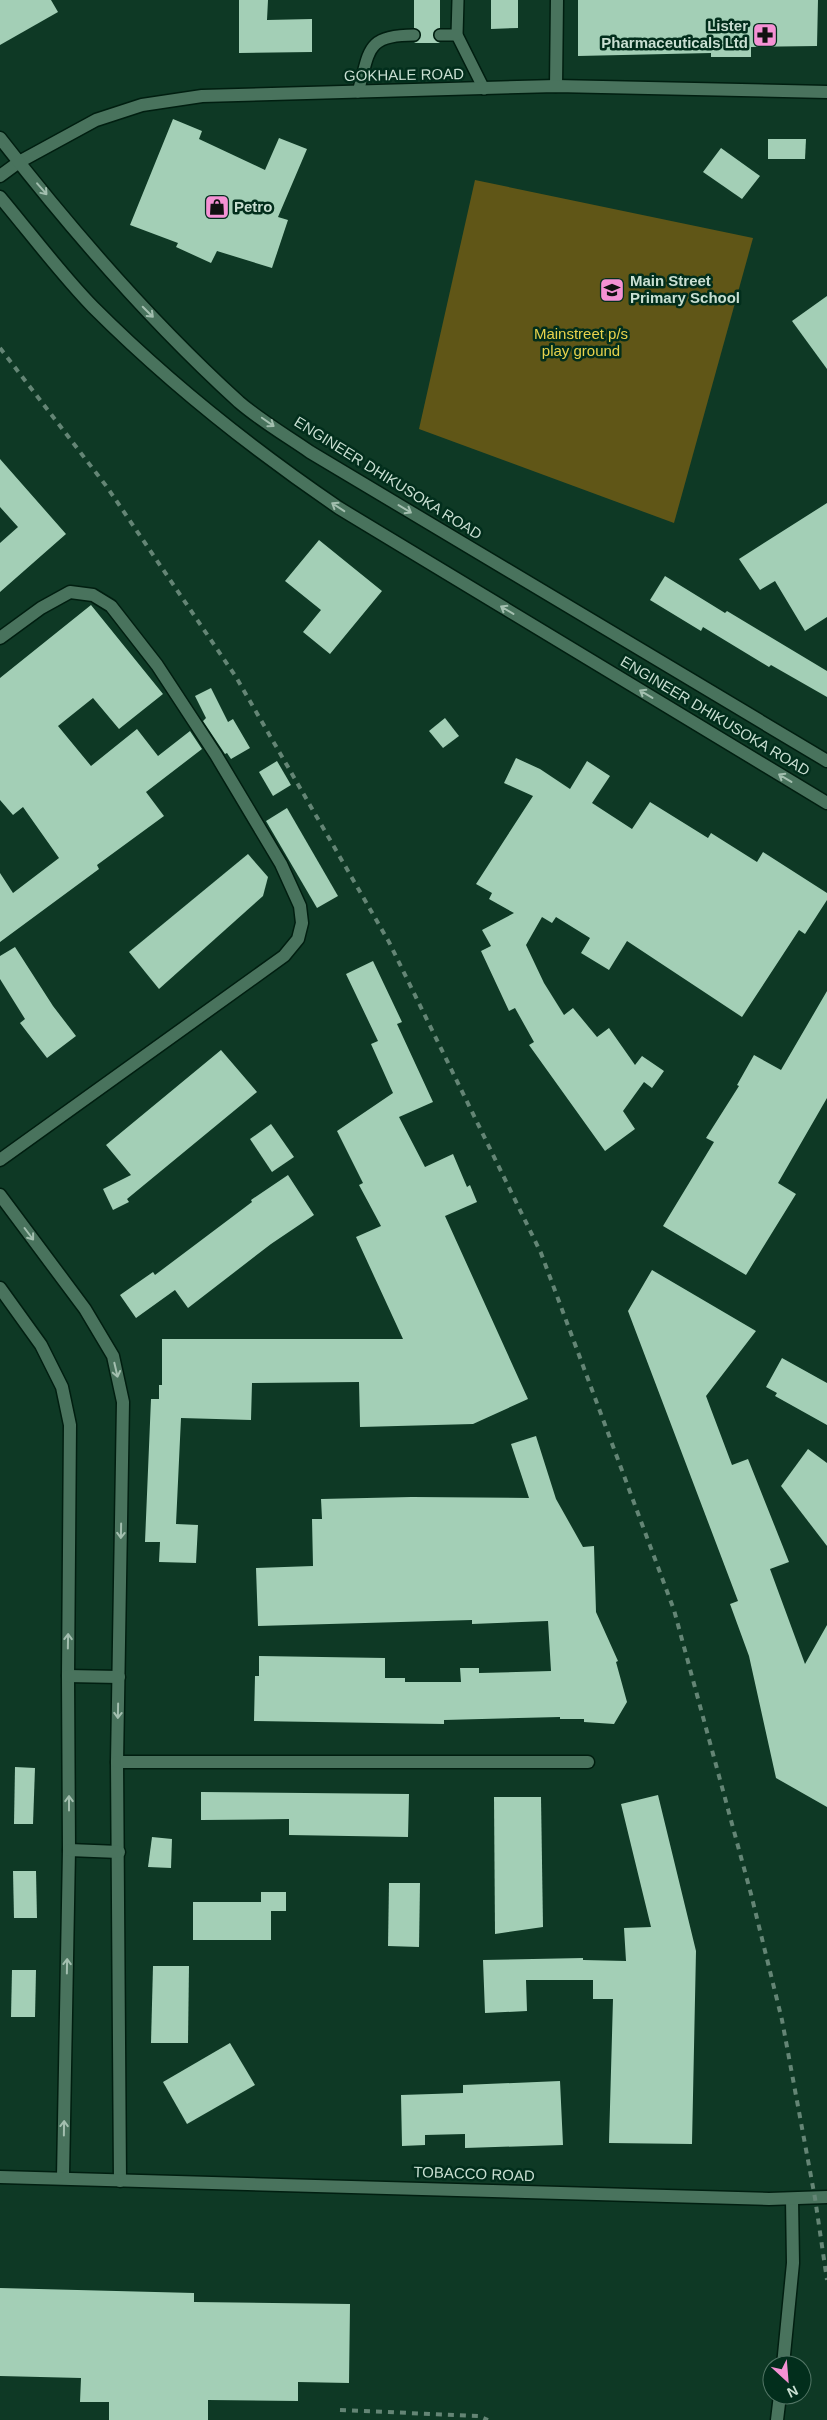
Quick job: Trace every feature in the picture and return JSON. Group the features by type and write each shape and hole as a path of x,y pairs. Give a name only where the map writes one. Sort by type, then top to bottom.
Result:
{"street":[{"path":"556,86 557,0"},
{"name":"GOKHALE ROAD","path":"0,176 19,162 96,120 142,105 202,96 556,86 827,92"},
{"name":"ENGINEER DHIKUSOKA ROAD","path":"0,138 94,255 138,302 241,403 319,457 827,761"},
{"name":"ENGINEER DHIKUSOKA ROAD","path":"0,197 92,306 168,378 268,460 339,508 827,803"},
{"path":"0,638 40,608 70,592 93,595 111,606 157,665 216,755 281,864 300,906 302,923 298,939 284,956 0,1160"},
{"path":"0,1195 85,1309 113,1356 124,1402 117,1762 120,2181"},
{"path":"0,1289 42,1345 62,1387 70,1425 69,1850 63,2177"},
{"path":"68,1676 119,1677"},
{"path":"117,1762 588,1762"},
{"path":"69,1850 119,1852"},
{"name":"TOBACCO ROAD","path":"0,2177 63,2177 120,2181 827,2198"},
{"path":"784,2355 793,2262 792,2198"},
{"path":"777,2420 779,2405"}],"lane":[{"path":"458,0 457,35 484,89"},
{"path":"358,92 371,47 382,39 393,35 414,35"},
{"path":"440,35 457,35"}],"green space":[{"name":"Mainstreet p/s play ground","path":"475,180 753,238 674,523 419,429"}],"building":[{"path":"0,0 51,0 58,12 0,45"},
{"path":"239,0 268,0 267,20 312,19 312,52 239,53"},
{"path":"414,0 440,0 440,28 434,31 433,35 436,41 440,43 414,43 418,41 421,35 420,31 414,28"},
{"path":"491,0 518,0 518,28 491,29"},
{"path":"578,0 818,0 817,46 751,47 751,57 711,57 711,53 578,56"},
{"path":"173,119 202,131 199,139 265,170 279,138 307,149 278,217 288,220 272,268 217,251 211,263 176,247 178,243 130,225"},
{"path":"768,139 806,139 805,159 768,159"},
{"path":"721,148 760,176 742,199 703,172"},
{"path":"827,296 827,369 792,321"},
{"path":"0,459 66,534 0,592 0,543 18,527 0,507"},
{"path":"827,503 827,617 805,631 775,581 760,590 739,559"},
{"path":"319,540 382,591 330,654 303,632 321,610 285,581"},
{"path":"665,576 725,613 727,611 827,671 827,697 771,665 769,667 703,627 701,631 650,600"},
{"path":"91,605 163,694 119,729 93,698 58,726 91,766 137,729 158,756 190,731 202,749 146,792 164,816 97,865 99,869 0,942 0,873 13,893 59,858 23,807 13,815 0,800 0,678"},
{"path":"211,688 228,722 233,719 250,748 231,759 227,753 225,754 203,721 206,718 195,696"},
{"path":"445,718 459,736 443,748 429,731"},
{"path":"516,758 540,769 570,789 587,761 610,776 592,803 632,829 650,802 708,838 711,833 757,862 763,852 827,893 827,900 805,934 799,930 742,1017 627,941 609,970 581,953 590,938 556,917 552,923 542,917 526,945 544,983 564,1015 573,1008 597,1037 609,1028 635,1065 642,1056 664,1071 652,1088 644,1082 623,1111 635,1129 605,1151 529,1045 534,1042 515,1008 509,1011 481,951 491,946 482,930 514,913 489,899 492,893 476,884 533,796 504,783"},
{"path":"277,761 291,785 273,796 259,772"},
{"path":"287,808 338,896 317,908 266,821"},
{"path":"248,854 268,877 263,896 159,989 129,952"},
{"path":"15,947 53,1006 76,1036 47,1058 20,1023 25,1019 0,979 0,956"},
{"path":"373,961 402,1022 397,1024 433,1102 399,1117 425,1167 453,1154 467,1187 470,1185 477,1202 445,1216 528,1399 473,1424 360,1427 359,1382 252,1383 251,1420 181,1418 176,1524 198,1525 196,1563 159,1562 160,1542 145,1542 151,1399 159,1399 159,1385 162,1385 162,1339 403,1339 356,1237 381,1226 359,1185 363,1183 337,1131 393,1093 371,1044 378,1041 346,974"},
{"path":"827,991 827,1098 778,1183 796,1194 746,1275 663,1226 714,1142 706,1138 739,1086 737,1085 754,1055 781,1070"},
{"path":"221,1050 257,1092 127,1199 129,1202 113,1210 103,1189 131,1175 106,1145"},
{"path":"271,1124 294,1157 272,1172 250,1139"},
{"path":"288,1175 314,1215 271,1244 188,1308 175,1290 136,1318 120,1295 153,1272 155,1275 252,1202 251,1200"},
{"path":"652,1270 756,1331 706,1396 732,1465 748,1459 789,1562 770,1569 805,1664 827,1625 827,1807 776,1778 749,1656 730,1604 738,1601 628,1311"},
{"path":"782,1358 827,1383 827,1425 775,1396 777,1393 766,1387"},
{"path":"536,1436 556,1499 583,1547 594,1546 596,1612 618,1661 616,1662 627,1702 614,1724 584,1722 584,1719 560,1719 560,1717 444,1720 444,1724 254,1721 255,1676 259,1676 259,1656 385,1658 385,1678 405,1678 405,1682 461,1682 460,1668 479,1668 479,1673 551,1671 548,1621 472,1624 472,1620 258,1626 256,1568 313,1566 312,1519 322,1519 321,1499 412,1497 529,1498 511,1444"},
{"path":"808,1449 827,1463 827,1546 781,1486"},
{"path":"15,1767 35,1768 33,1824 14,1824"},
{"path":"201,1792 409,1794 408,1837 289,1835 289,1819 201,1820"},
{"path":"658,1795 696,1951 692,2144 609,2143 613,1999 593,1999 593,1980 526,1980 527,2011 485,2013 483,1960 583,1958 583,1960 626,1961 624,1928 651,1927 621,1804"},
{"path":"494,1797 541,1797 543,1927 495,1934"},
{"path":"152,1837 172,1839 171,1868 148,1867"},
{"path":"13,1871 36,1871 37,1918 14,1918"},
{"path":"389,1883 420,1883 419,1947 388,1946"},
{"path":"261,1892 286,1892 286,1911 271,1911 271,1940 193,1940 193,1902 261,1902"},
{"path":"153,1966 189,1966 188,2043 151,2043"},
{"path":"12,1970 36,1970 35,2017 11,2017"},
{"path":"230,2043 255,2085 187,2124 163,2082"},
{"path":"560,2081 563,2145 465,2148 465,2134 425,2135 425,2145 402,2146 401,2095 463,2093 463,2085"},
{"path":"0,2288 194,2293 194,2302 350,2304 349,2383 298,2382 298,2401 208,2400 208,2420 109,2420 109,2402 80,2402 81,2378 0,2376"}],"railway":[{"path":"0,348 107,487 236,677 389,942 541,1253 674,1610 751,1894 782,2020 815,2198 827,2280"},
{"path":"340,2410 478,2416 488,2420"}],"place":[{"name":"Lister Pharmaceuticals Ltd","path":"765,35"},
{"name":"Petro","path":"217,207"},
{"name":"Main Street Primary School","path":"612,290"}]}
